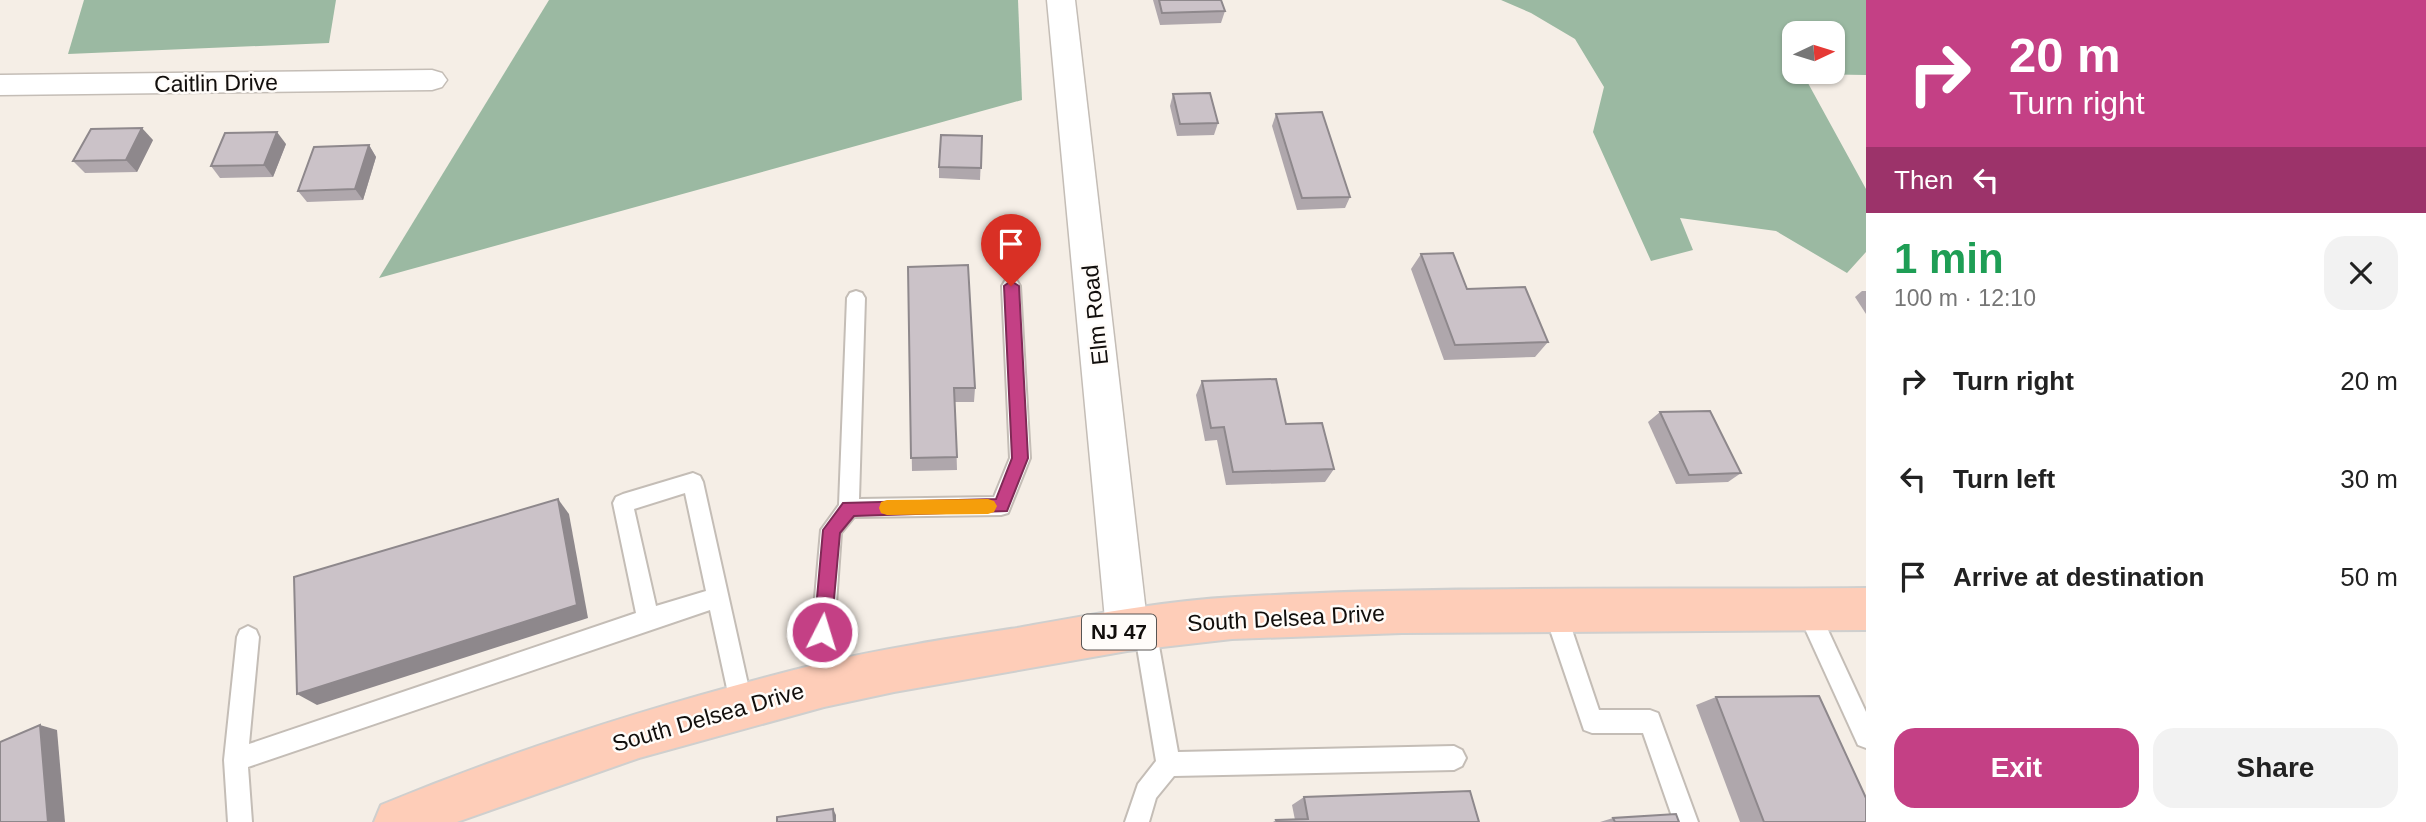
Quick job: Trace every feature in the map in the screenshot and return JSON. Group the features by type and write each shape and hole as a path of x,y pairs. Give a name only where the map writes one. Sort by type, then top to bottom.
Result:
{"main road":[{"name":"South Delsea Drive","path":"398,822 455,799 639,735 824,685 894,670 1136,630 1232,618 1402,612 1866,609"}],"street":[{"name":"Elm Road","path":"1061,0 1136,630"},
{"name":"Caitlin Drive","path":"0,85 432,80"}],"lane":[{"path":"849,508 1001,506 1020,458 1011,286"},
{"path":"824,685 822,632 831,530 849,508 856,298"},
{"path":"648,619 623,503 693,482 742,707"},
{"path":"236,760 648,619 720,597"},
{"path":"1807,609 1866,737"},
{"path":"1555,611 1592,722 1650,721 1686,822"},
{"path":"1136,630 1168,764"},
{"path":"240,822 236,760 248,637"},
{"path":"1168,764 1454,758"},
{"path":"1137,822 1146,792 1168,764"}],"green space":[{"path":"84,0 336,0 329,43 68,54"},
{"path":"549,0 1018,0 1022,100 379,278"},
{"path":"1501,0 1866,0 1866,75 1845,75 1845,21 1782,21 1782,84 1808,84 1866,189 1866,252 1847,273 1776,231 1680,218 1693,250 1651,261 1593,132 1604,87 1575,39 1531,13"}],"building":[{"path":"1159,0 1221,0 1225,11 1162,13"},
{"path":"1210,93 1218,123 1180,124 1173,94"},
{"path":"1322,112 1350,197 1302,198 1276,114"},
{"path":"142,128 126,160 73,161 91,129"},
{"path":"277,132 264,165 211,166 225,133"},
{"path":"941,135 982,136 981,168 939,167"},
{"path":"369,145 355,189 298,191 314,147"},
{"path":"1453,253 1467,289 1525,287 1548,342 1455,345 1421,254"},
{"path":"968,265 975,388 954,388 957,457 911,458 908,267"},
{"path":"1276,379 1286,424 1322,423 1334,469 1233,472 1224,427 1211,428 1202,381"},
{"path":"1710,411 1741,473 1689,475 1660,412"},
{"path":"558,499 577,605 297,694 294,577"},
{"path":"1819,696 1866,798 1866,822 1764,822 1716,697"},
{"path":"40,725 48,822 0,822 0,742"},
{"path":"1470,791 1479,822 1276,820 1308,819 1304,797"},
{"path":"833,809 834,822 777,822 777,817"},
{"path":"1676,814 1679,822 1615,822 1613,818"}],"slow traffic":[{"path":"887,508 988,506"}],"route":[{"path":"822,632 831,530 849,508 1001,506 1020,458 1011,286"}]}
